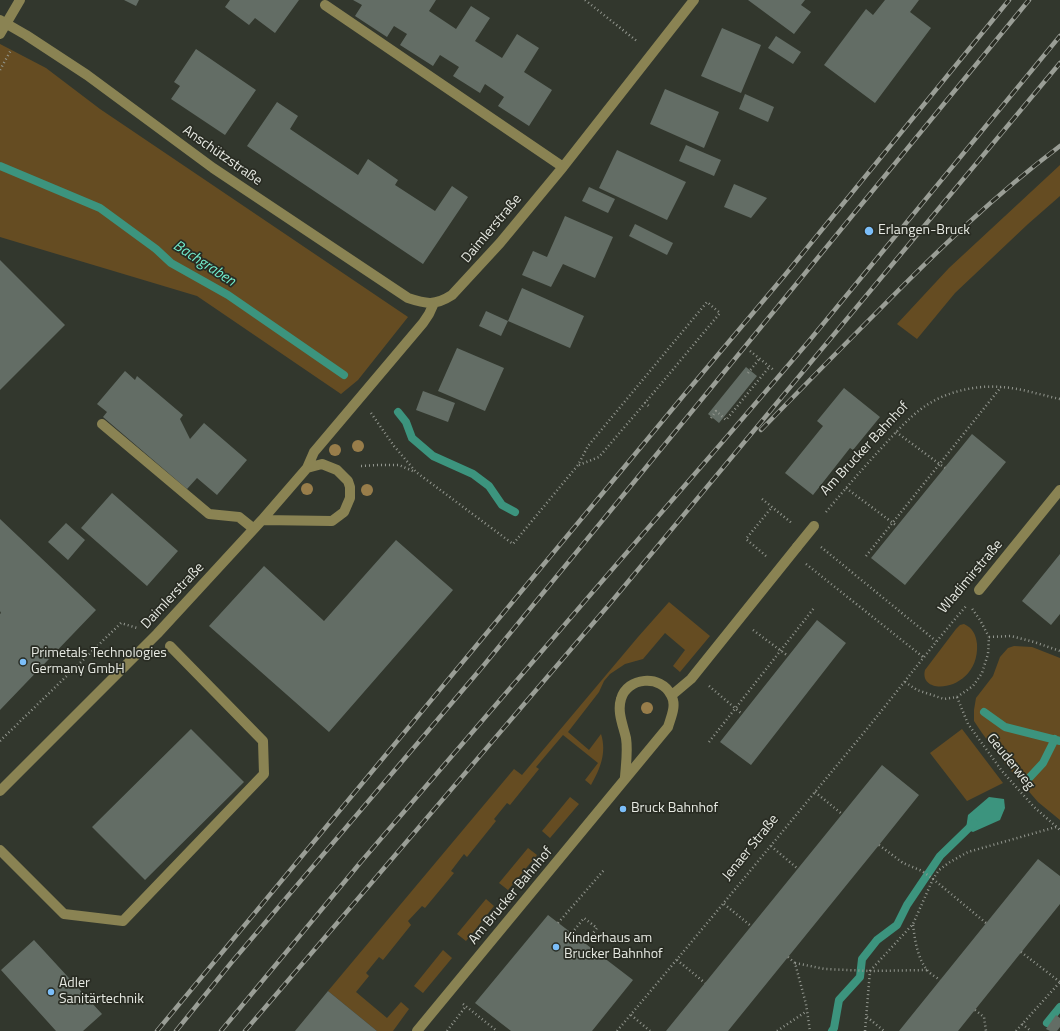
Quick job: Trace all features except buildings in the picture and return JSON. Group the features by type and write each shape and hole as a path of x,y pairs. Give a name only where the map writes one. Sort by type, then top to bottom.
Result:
{"street":[{"path":"0,34 3,22 20,0"},
{"name":"Daimlerstraße","path":"0,791 158,634 262,520 307,468 314,452 423,323 434,303 448,298 462,286 500,243 563,167 694,0"},
{"path":"325,5 563,167"},
{"name":"Anschützstraße","path":"3,22 87,75 213,168 408,298 422,302 434,303"},
{"path":"102,424 209,514 239,517 254,529"},
{"path":"262,520 332,521 344,512 350,498 350,487 348,481 337,470 322,464 307,468"},
{"name":"Wladimirstraße","path":"979,590 1060,490"},
{"path":"626,777 626,739 619,711 621,698 629,687 641,680 656,682 665,687 672,695 695,674 814,526"},
{"path":"0,850 64,914 123,921 264,774 263,741 170,646"},
{"name":"Am Brucker Bahnhof","path":"418,1031 668,727 674,712 672,695"}],"path":[{"path":"585,0 652,53"},
{"path":"361,398 394,446 416,472 513,544 578,465 588,446 707,302 720,313 600,457 578,465"},
{"path":"750,350 775,371"},
{"path":"748,373 760,358"},
{"path":"711,418 716,411 726,420 770,366"},
{"path":"866,556 1000,387"},
{"name":"Am Brucker Bahnhof","path":"828,509 896,432 912,416 930,403 965,389 1000,387 1060,399"},
{"path":"646,403 650,407"},
{"path":"896,432 945,468"},
{"path":"340,473 377,464 399,465 416,472"},
{"path":"846,488 897,526"},
{"path":"762,499 794,525"},
{"path":"772,507 746,539 780,568"},
{"path":"816,543 936,641"},
{"path":"795,550 923,657"},
{"name":"Wladimirstraße","path":"905,682 923,657 968,603 980,620 989,637"},
{"path":"708,742 814,608"},
{"path":"738,619 788,656"},
{"path":"0,741 121,623 158,634"},
{"path":"905,682 917,690 930,695 944,699 956,697 973,686 982,673 988,654 989,637 1011,636 1060,651"},
{"path":"695,674 742,714"},
{"name":"Jenaer Straße","path":"617,1031 724,904 905,682"},
{"name":"Geuderweg","path":"956,697 968,724 1002,771 1034,807 1060,830"},
{"path":"815,792 842,814"},
{"path":"865,1031 870,971 913,924 933,879 939,870 968,852 1056,827"},
{"path":"879,845 903,863 922,871 933,879 986,923"},
{"path":"771,846 798,869"},
{"path":"558,923 604,870"},
{"path":"724,904 751,926"},
{"path":"572,933 584,918 597,928 585,944"},
{"path":"913,924 915,942 921,958 928,970 940,980"},
{"path":"1016,1031 1060,982 1021,952"},
{"path":"788,957 796,963 825,969 851,971 928,970"},
{"path":"677,960 705,983"},
{"path":"796,963 810,1031"},
{"path":"449,992 497,1031"},
{"path":"447,1031 466,1006"},
{"path":"975,1010 984,1017 986,1031"},
{"path":"777,1031 807,1011"},
{"path":"631,1015 650,1031"},
{"path":"866,1017 884,1031"},
{"path":"1022,1024 1031,1031"}],"shaded area":[{"path":"0,44 46,68 100,109 408,317 358,380 341,394 197,296 0,237"},
{"path":"1060,165 1060,196 955,293 917,339 897,324 949,268"},
{"path":"669,602 710,636 680,672 673,666 685,650 665,633 643,659 625,664 610,674 604,681 599,692 568,732 589,750 601,734 603,741 602,761 591,785 585,780 598,763 563,735 536,767 539,769 510,805 507,803 494,819 496,821 467,857 464,854 451,871 454,873 425,908 422,906 408,921 411,925 383,960 379,957 366,973 369,976 356,992 387,1018 401,1002 409,1009 393,1031 377,1031 328,991 514,769 522,775"},
{"path":"964,624 974,632 977,644 975,660 969,672 960,680 950,685 939,686 931,684 925,679 925,670 956,629 960,625"},
{"path":"1014,646 1032,647 1060,658 1060,820 1038,802 1006,765 974,721 976,698 993,676 1000,657 1008,648"},
{"path":"962,729 1003,783 967,801 930,753"},
{"path":"570,797 579,804 550,838 542,831"},
{"path":"989,797 1004,799 1005,808 1000,820 973,832 966,829 968,815"},
{"path":"528,848 537,855 508,890 499,883"},
{"path":"486,899 494,906 466,941 457,934"},
{"path":"443,950 452,958 423,993 414,986"}],"waterway":[{"name":"Bachgraben","path":"0,166 100,208 156,249 171,263 228,295 344,375"},
{"name":"Bachgraben","path":"398,412 406,422 412,438 433,456 473,474 489,486 502,505 515,512"},
{"name":"Bachgraben","path":"984,712 1005,727 1060,741"},
{"path":"1030,777 1043,763 1055,739"},
{"path":"832,1031 834,1028 839,1000 860,977 862,959 877,940 897,925 907,905 940,856 974,823"},
{"path":"1047,1023 1060,1007"}],"railway":[{"path":"157,1031 785,275 1009,0"},
{"path":"176,1031 231,963 484,665 1029,0"},
{"path":"221,1031 360,863 809,341 1060,36"},
{"path":"245,1031 607,607 1060,63"},
{"path":"761,430 901,287 945,245 1012,184 1060,146"}],"place":[{"name":"Erlangen-Bruck","path":"869,231"},
{"name":"Primetals Technologies Germany GmbH","path":"23,662"},
{"name":"Bruck Bahnhof","path":"623,809"},
{"name":"Kinderhaus am Brucker Bahnhof","path":"556,947"},
{"name":"Adler Sanitärtechnik","path":"51,992"}]}
